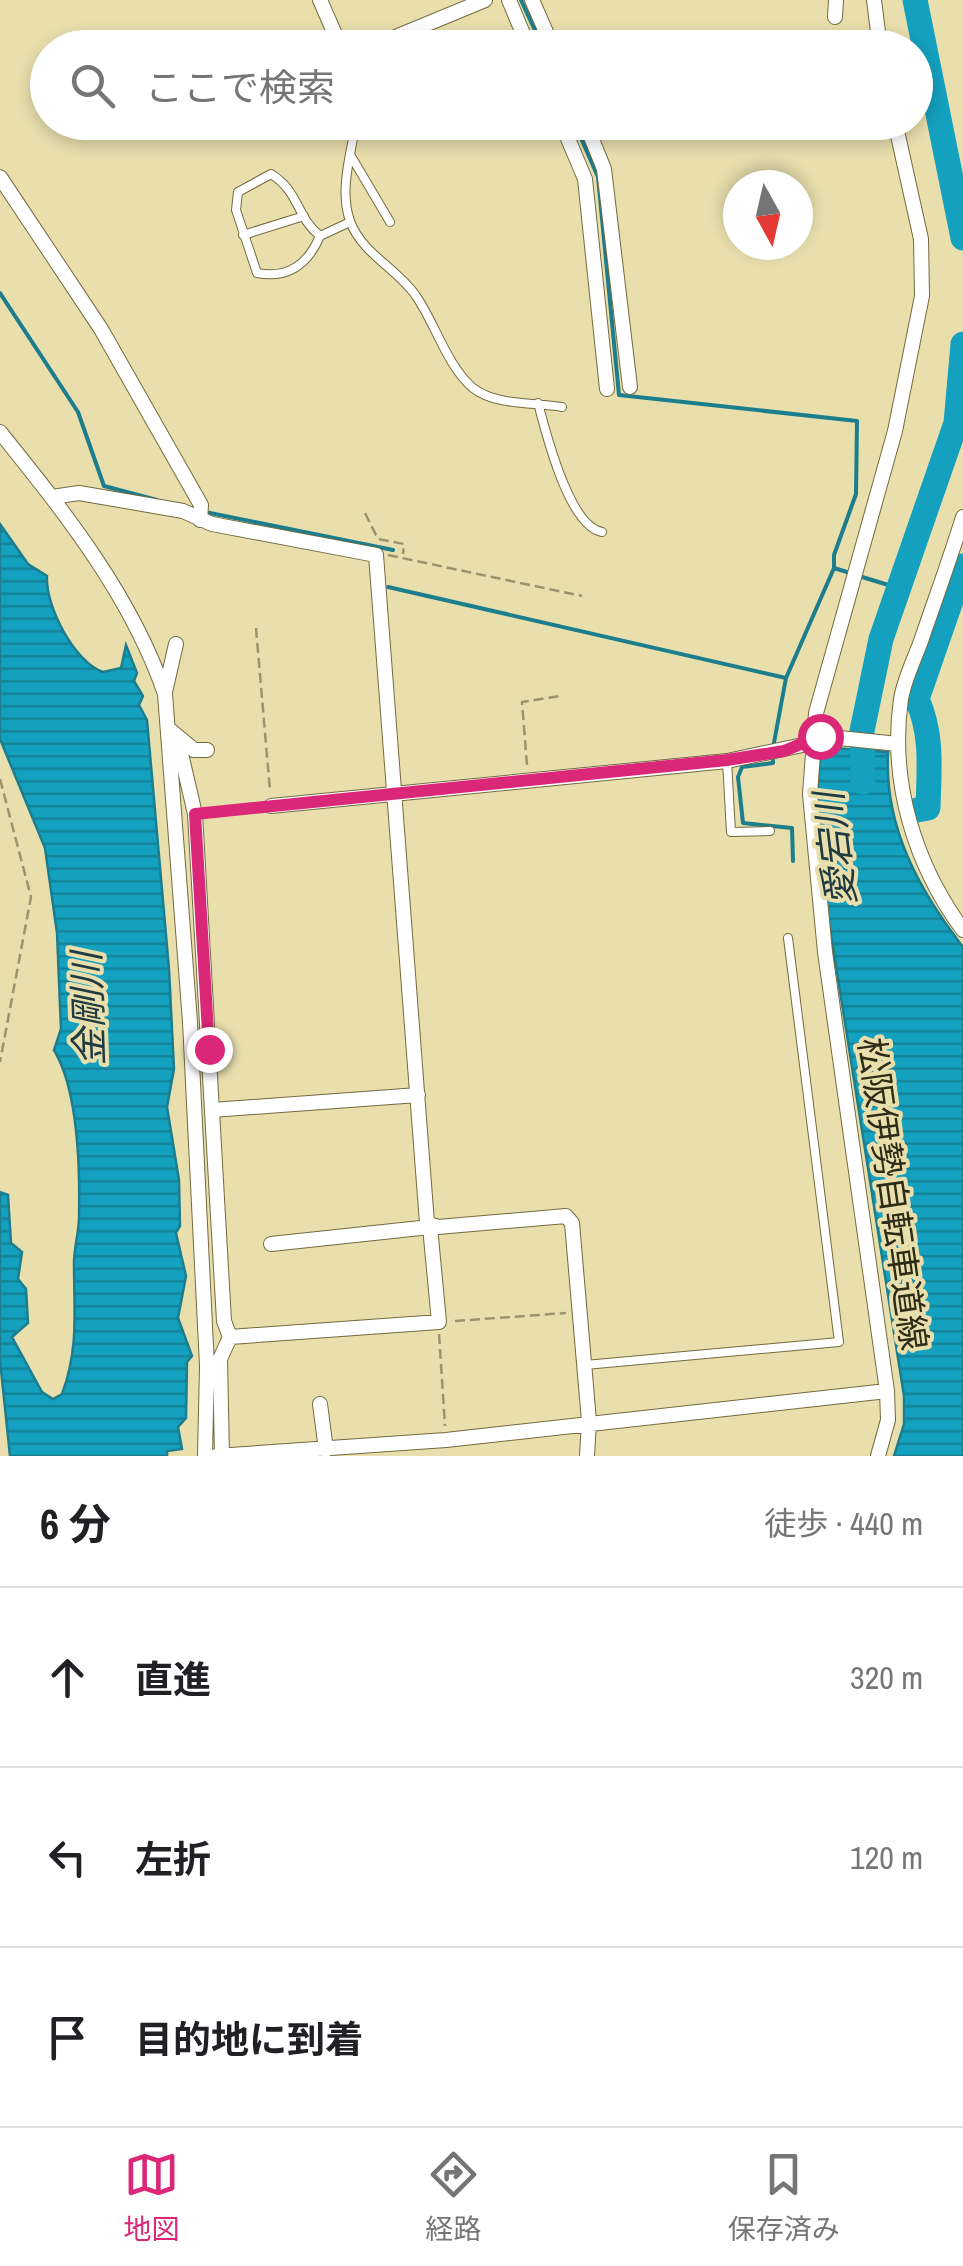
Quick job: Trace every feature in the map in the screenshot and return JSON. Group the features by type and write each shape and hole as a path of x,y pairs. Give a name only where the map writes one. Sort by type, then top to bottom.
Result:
{"street":[{"path":"320,0 333,30"},
{"path":"413,30 486,0"},
{"path":"509,0 522,30"},
{"path":"532,0 545,30"},
{"path":"835,17 836,0"},
{"path":"874,0 878,30"},
{"path":"569,140 585,179 607,389"},
{"path":"592,140 604,169 630,387"},
{"name":"松阪伊勢自転車道線","path":"220,1456 446,1440 589,1421 887,1391 814,866 816,713 914,354 922,296 922,240 899,140"},
{"path":"0,177 101,328 201,514"},
{"path":"0,432 52,497 127,606 148,644 165,694 192,1060 207,1366 205,1456"},
{"path":"52,497 79,493 201,514 376,555 439,1322 230,1337"},
{"path":"963,517 902,696 898,744 915,845 940,900 958,909 963,930"},
{"path":"165,694 176,644"},
{"path":"170,730 194,750 207,750"},
{"path":"170,730 179,745 195,814 224,1321 230,1337 220,1360 220,1456"},
{"path":"271,806 727,760 784,751 816,739 898,744"},
{"path":"212,1110 418,1095"},
{"path":"272,1244 566,1216 572,1222 585,1365 582,1382 589,1421 587,1456"},
{"path":"878,1456 888,1420 887,1391"},
{"path":"320,1404 326,1450"}],"lane":[{"path":"353,140 345,178 350,222 374,256 414,292 472,388 502,402 562,407"},
{"path":"350,156 390,222"},
{"path":"320,236 307,226 290,186 271,174 238,192 236,210 258,274 277,277 310,259 320,236 350,222"},
{"path":"243,235 304,216"},
{"path":"538,403 551,452 582,521 591,530 602,532"},
{"path":"727,760 731,832 770,831"},
{"path":"585,1365 839,1342 788,938"}],"path":[{"path":"365,513 378,539 404,544 403,556"},
{"path":"376,555 403,556 582,596"},
{"path":"195,814 271,806 256,628"},
{"path":"524,781 528,773 522,702 560,696"},
{"path":"0,779 31,897 0,1062"},
{"path":"446,1440 439,1322 578,1312"}],"water":[{"name":"金剛川","path":"0,524 28,564 47,576 56,617 72,646 92,667 103,672 121,668 126,645 137,673 134,681 143,696 139,705 147,720 169,969 174,1069 167,1107 179,1180 180,1226 176,1233 186,1276 178,1318 192,1356 187,1362 186,1418 178,1427 182,1449 167,1451 167,1456 10,1456 0,1360 0,1192 8,1195 11,1243 22,1252 18,1279 26,1289 28,1323 12,1337 42,1392 53,1399 62,1394 73,1345 79,1198 73,1108 54,1050 61,1029 57,933 45,848 0,739"},
{"path":"821,747 888,752 888,780 898,832 932,903 963,947 963,1456 894,1456 904,1424 904,1396 821,871 817,794"}],"waterway":[{"path":"521,0 535,30"},
{"name":"愛宕川","path":"915,0 921,30"},
{"name":"愛宕川","path":"933,89 963,238"},
{"path":"582,140 598,177 619,395 857,421 856,494 834,555 834,568 850,573"},
{"path":"0,293 78,412 104,486 157,500"},
{"name":"愛宕川","path":"863,782 862,731 881,639 956,423 963,344"},
{"path":"205,512 393,550"},
{"path":"917,810 928,808 929,766 926,726 917,699 963,566"},
{"path":"786,678 834,568"},
{"path":"859,576 898,588"},
{"path":"388,587 786,678 773,748"},
{"path":"773,757 773,763 742,767 738,777 743,823 792,828 793,861"}],"route":[{"path":"209,1049 195,814 727,760 784,751 820,736"}]}
